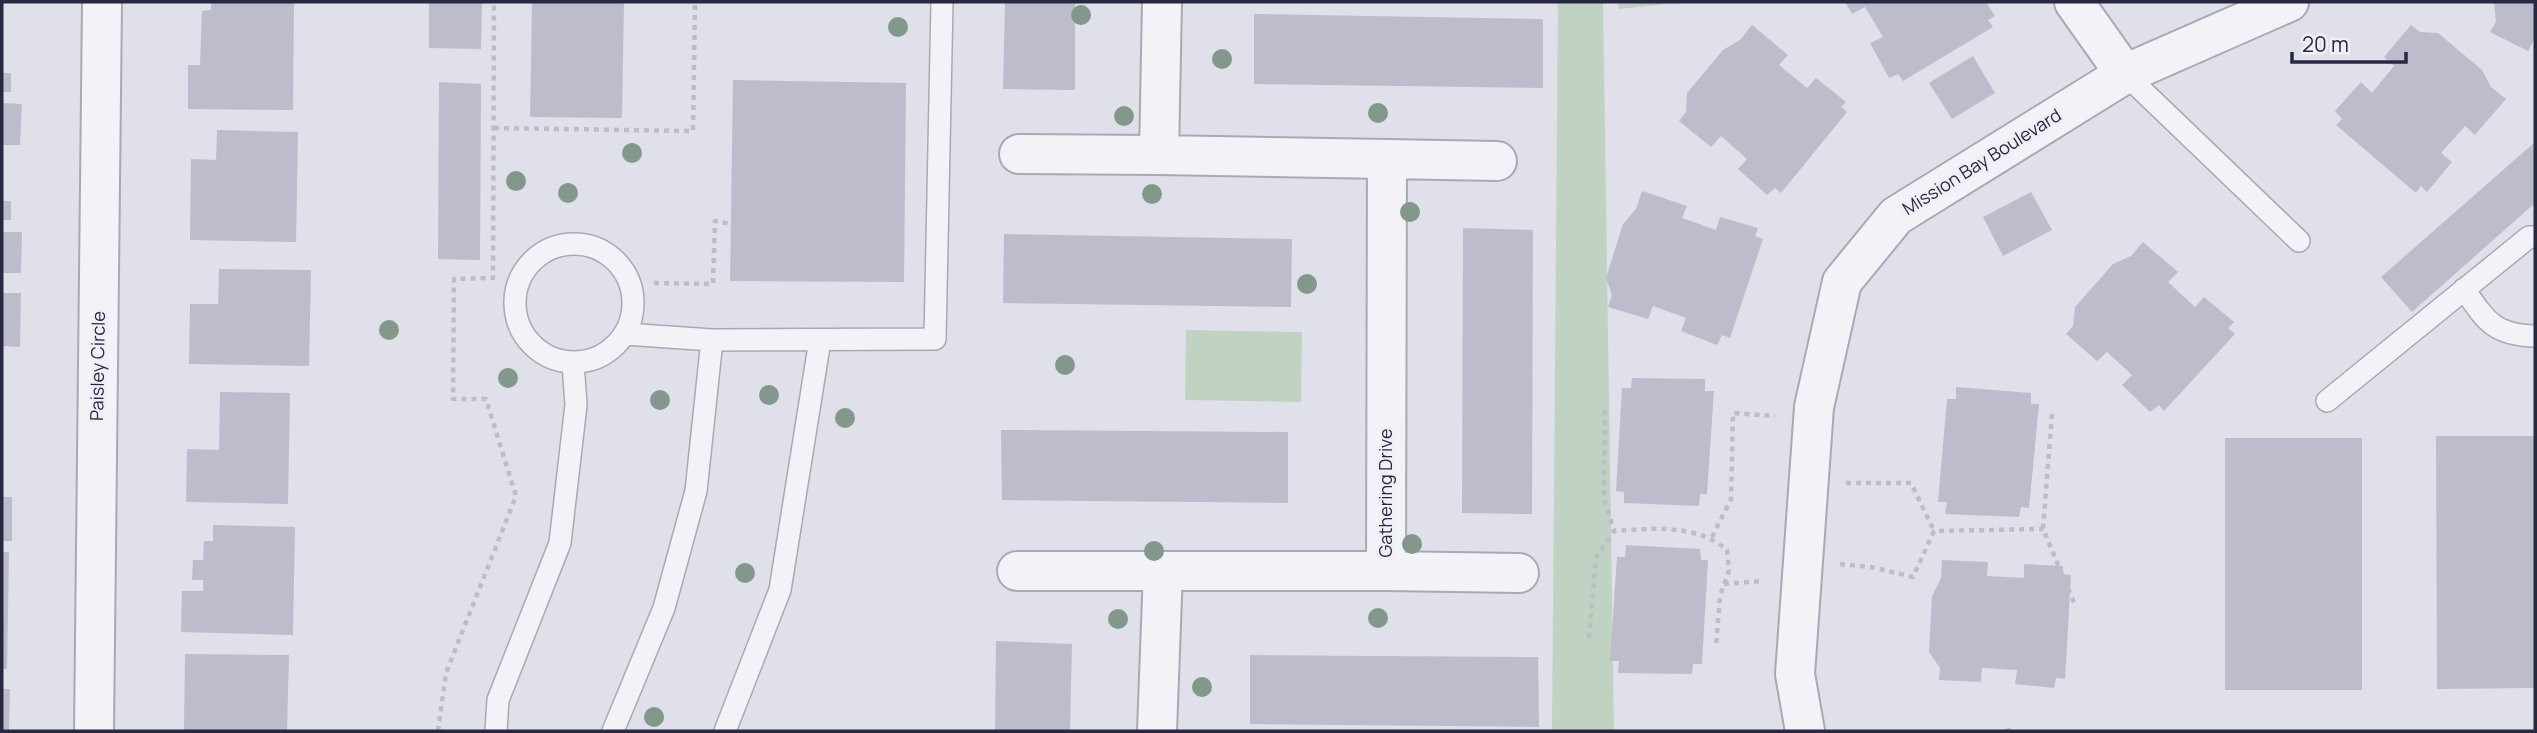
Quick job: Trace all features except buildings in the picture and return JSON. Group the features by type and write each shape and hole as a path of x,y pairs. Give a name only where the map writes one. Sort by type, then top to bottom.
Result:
{"street":[{"name":"Paisley Circle","path":"94,731 102,2"},
{"path":"1159,155 1162,2"},
{"path":"2074,2 2125,74"},
{"name":"Mission Bay Boulevard","path":"1805,731 1795,674 1814,420 1842,282 1896,216 2125,74 2289,2"},
{"path":"1019,154 1497,161"},
{"name":"Gathering Drive","path":"1017,571 1386,571 1387,159"},
{"path":"1157,731 1163,571"},
{"path":"1386,571 1519,573"}],"lane":[{"path":"625,334 712,340 935,339 942,2"},
{"path":"2125,74 2299,241"},
{"path":"2327,401 2533,235"},
{"path":"564,245 583,245 602,251 617,262 628,278 634,297 632,317 625,334 611,350 593,360 573,363 554,359 537,350 524,336 516,318 515,298 519,279 530,263 545,251 564,245"},
{"path":"2464,289 2495,329 2515,335 2535,336"},
{"path":"612,731 664,608 696,491 712,340"},
{"path":"725,731 780,590 820,340"},
{"path":"496,731 498,699 560,543 576,405 573,363"}],"path":[{"path":"438,731 446,673 516,496 486,399 453,399 454,279 493,278 494,2"},
{"path":"494,128 693,131 695,2"},
{"path":"654,283 713,284 715,221 731,224"},
{"path":"1605,410 1604,498 1614,531"},
{"path":"1712,537 1731,499 1733,413 1814,420"},
{"path":"2052,414 2043,529 2076,607"},
{"path":"1809,483 1911,483 1934,531"},
{"path":"1934,531 2043,529"},
{"path":"1614,531 1690,531 1712,537 1727,550 1730,571 1720,596 1716,646"},
{"path":"1589,638 1596,558 1614,531"},
{"path":"1803,562 1871,567 1913,577 1934,531"},
{"path":"2006,731 2014,729"}],"green space":[{"path":"1558,2 1603,2 1614,731 1552,731"},
{"path":"1618,2 1687,2 1619,9"},
{"path":"1186,330 1302,332 1301,402 1185,400"}]}
